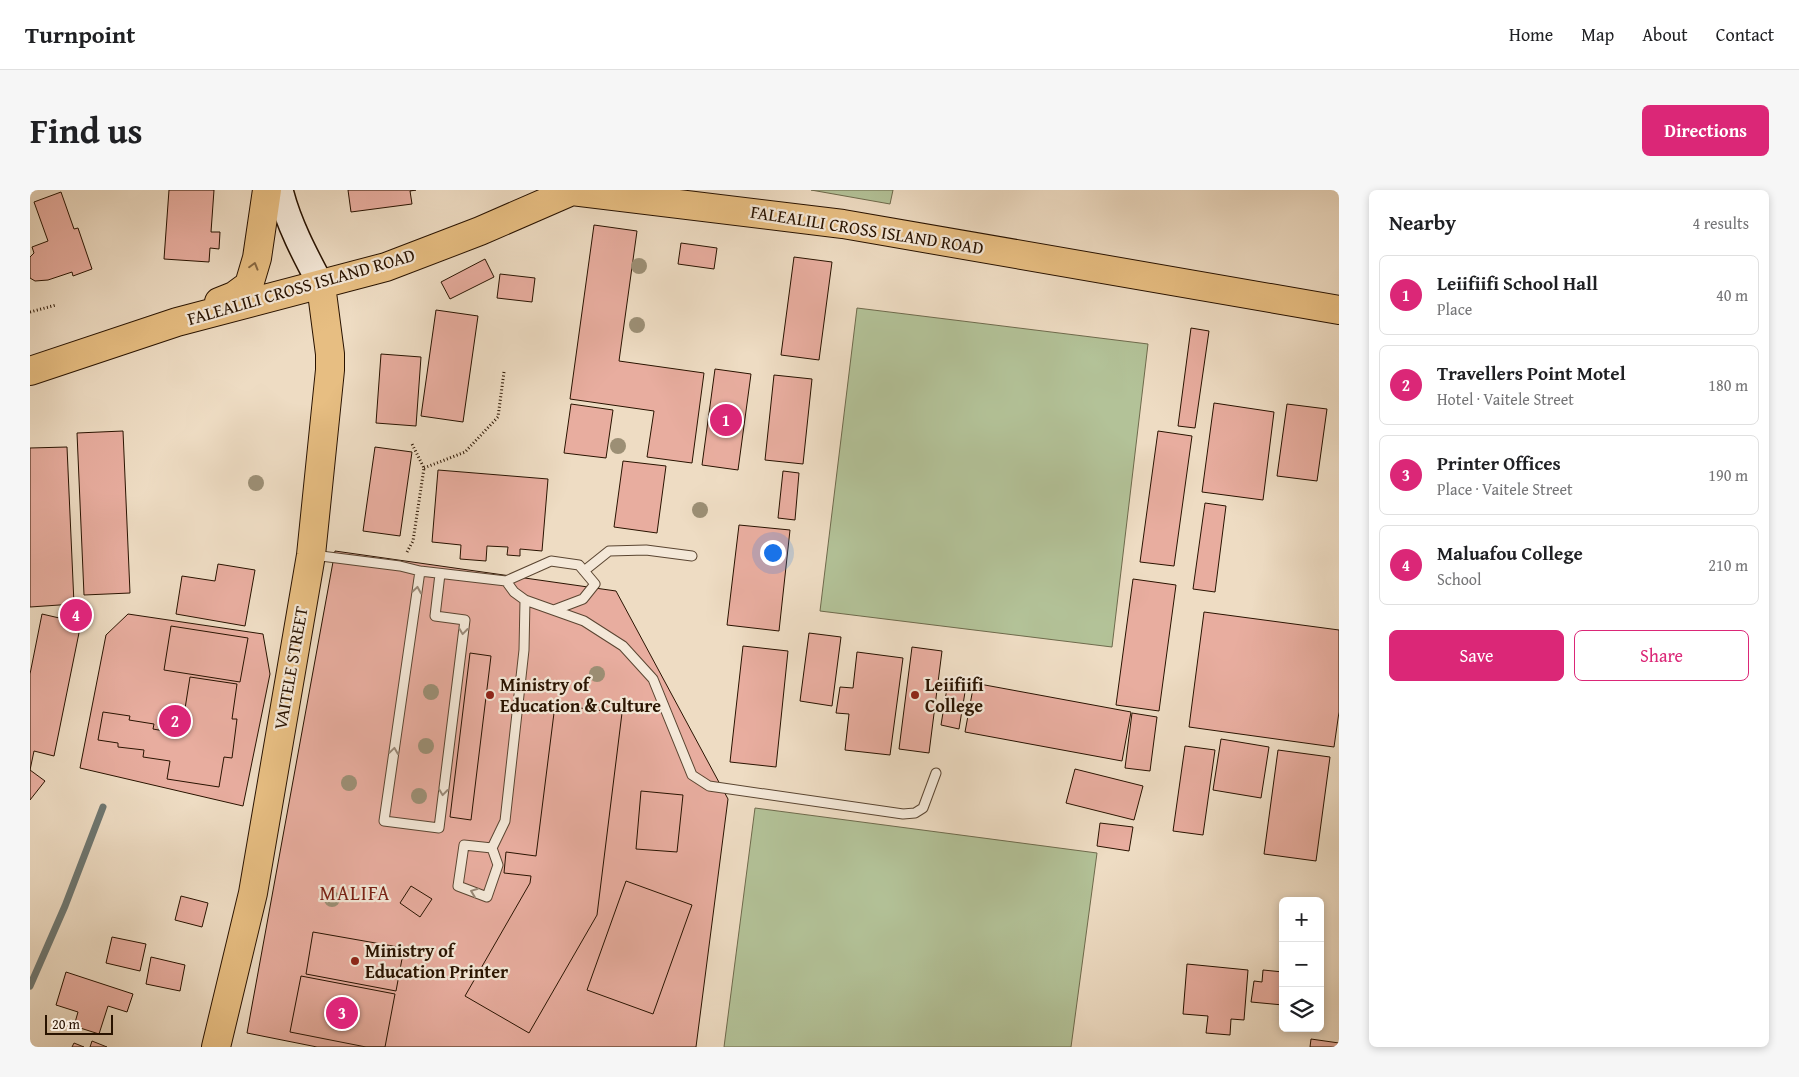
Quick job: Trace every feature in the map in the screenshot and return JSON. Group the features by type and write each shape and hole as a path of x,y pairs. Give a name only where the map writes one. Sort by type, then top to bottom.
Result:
{"main road":[{"path":"177,322 234,296 249,285 257,258 267,190"},
{"path":"280,190 293,226 322,285"},
{"name":"FALEALILI CROSS ISLAND ROAD","path":"30,371 177,322 386,267 480,232 572,191 843,224 1339,310"},
{"name":"VAITELE STREET","path":"216,1047 253,893 311,555 330,370 322,285"}],"lane":[{"path":"584,571 609,551 646,550 692,556"},
{"path":"311,555 400,566 420,572 506,581 551,561 579,565 595,584 582,599 554,610"},
{"path":"420,572 384,821 439,828 465,620 435,616 440,574"},
{"path":"506,581 514,592 525,600 584,621 623,646 652,679 692,775 709,786 903,814 914,813 923,808 936,773"},
{"path":"492,848 464,845 458,886 488,897 498,865 492,848 505,821 524,650 525,600"}],"path":[{"path":"30,312 56,305"},
{"path":"424,468 465,452 498,417 504,372"},
{"path":"400,566 413,541 424,468 412,444"}],"green space":[{"path":"811,190 893,190 890,204"},
{"path":"857,308 1148,344 1112,647 820,611"},
{"path":"755,808 1097,853 1071,1047 724,1047"}],"building":[{"path":"169,190 214,190 211,232 220,232 219,249 210,248 209,262 164,259"},
{"path":"348,190 416,190 410,191 412,204 351,212"},
{"path":"61,192 74,229 78,228 92,269 73,276 72,272 48,280 35,281 30,278 30,257 34,253 32,247 48,241 34,202"},
{"path":"594,225 637,231 619,361 704,373 692,463 647,457 654,411 570,399"},
{"path":"681,243 717,248 714,269 678,264"},
{"path":"794,257 832,262 819,360 781,355"},
{"path":"485,259 494,277 450,299 441,282"},
{"path":"500,274 535,278 532,302 497,298"},
{"path":"436,310 478,316 463,422 421,416"},
{"path":"1191,328 1209,331 1195,428 1178,426"},
{"path":"381,354 421,357 416,426 376,423"},
{"path":"715,369 751,374 738,470 702,465"},
{"path":"774,375 812,379 803,464 765,460"},
{"path":"1214,403 1274,412 1263,500 1202,492"},
{"path":"571,404 613,410 606,458 564,453"},
{"path":"1287,404 1327,409 1317,481 1277,476"},
{"path":"123,431 130,593 84,595 77,433"},
{"path":"1158,431 1192,436 1174,566 1140,562"},
{"path":"67,447 74,604 30,607 30,448"},
{"path":"375,447 412,452 400,536 363,531"},
{"path":"623,461 666,466 657,533 614,527"},
{"path":"438,470 548,479 542,551 520,549 520,556 507,555 508,547 487,546 486,561 460,559 461,545 432,542"},
{"path":"783,471 799,473 795,520 778,518"},
{"path":"1205,503 1226,506 1215,592 1193,589"},
{"path":"739,525 790,530 779,631 727,625"},
{"name":"Ministry of Education & Culture","path":"335,551 616,591 728,799 696,1047 317,1047 247,1033"},
{"path":"218,564 255,570 245,626 176,614 182,576 215,581"},
{"path":"1133,579 1176,585 1159,711 1116,705"},
{"path":"1204,612 1339,630 1339,712 1334,747 1189,727"},
{"path":"42,614 81,623 54,756 34,751 30,770 30,674"},
{"path":"128,614 263,634 270,674 243,806 80,768 106,635"},
{"path":"171,626 248,638 240,682 164,670"},
{"path":"809,633 841,637 832,706 800,701"},
{"path":"743,646 788,651 776,767 730,762"},
{"path":"912,647 942,651 929,753 899,749"},
{"path":"857,652 903,658 890,755 845,750 849,714 836,713 840,687 853,688"},
{"path":"470,653 491,656 471,820 450,817"},
{"path":"190,677 237,684 232,719 237,719 232,758 224,757 219,787 167,779 170,761 143,757 144,750 118,747 118,743 98,740 103,712 130,716 129,720 154,724 153,729 181,734"},
{"path":"948,682 966,686 959,729 941,725"},
{"path":"974,683 1131,712 1122,761 965,732"},
{"path":"555,705 622,713 597,915 529,1033 465,996 530,883 531,876 504,873 506,852 536,856"},
{"path":"1132,713 1157,717 1150,771 1125,768"},
{"path":"1221,739 1269,747 1261,798 1213,790"},
{"path":"1185,746 1215,750 1203,835 1173,831"},
{"path":"1278,750 1330,757 1316,861 1264,854"},
{"path":"1075,769 1143,786 1134,820 1066,803"},
{"path":"30,770 45,781 30,800"},
{"path":"641,791 683,795 677,852 636,849"},
{"path":"1100,823 1133,827 1129,851 1097,846"},
{"path":"626,881 692,905 653,1014 587,990"},
{"path":"411,886 432,899 420,917 400,903"},
{"path":"181,896 208,903 202,927 175,920"},
{"name":"Ministry of Education Printer","path":"313,932 404,948 396,991 306,974"},
{"path":"112,937 146,944 140,971 106,963"},
{"path":"151,957 185,965 180,991 146,984"},
{"path":"1187,964 1248,970 1244,1020 1231,1019 1230,1035 1206,1033 1208,1016 1183,1014"},
{"path":"1263,970 1279,972 1279,1005 1251,1002 1254,981 1262,982"},
{"path":"66,972 133,994 127,1012 108,1006 99,1034 74,1026 78,1012 56,1005"},
{"path":"301,976 395,994 385,1047 366,1047 290,1032"},
{"path":"1311,1039 1339,1043 1339,1047 1310,1047"},
{"path":"92,1041 107,1047 90,1047"},
{"path":"74,1043 84,1047 72,1047"}],"waterway":[{"path":"30,986 65,906 103,807"}],"place":[{"name":"Leiifiifi School Hall","path":"726,420"},
{"name":"Maluafou College","path":"76,615"},
{"name":"Ministry of Education & Culture","path":"490,695"},
{"name":"Leiifiifi College","path":"915,695"},
{"name":"Travellers Point Motel","path":"175,721"},
{"name":"Ministry of Education Printer","path":"355,961"},
{"name":"Printer Offices","path":"342,1013"}],"district":[{"name":"MALIFA","path":"355,893"}]}
